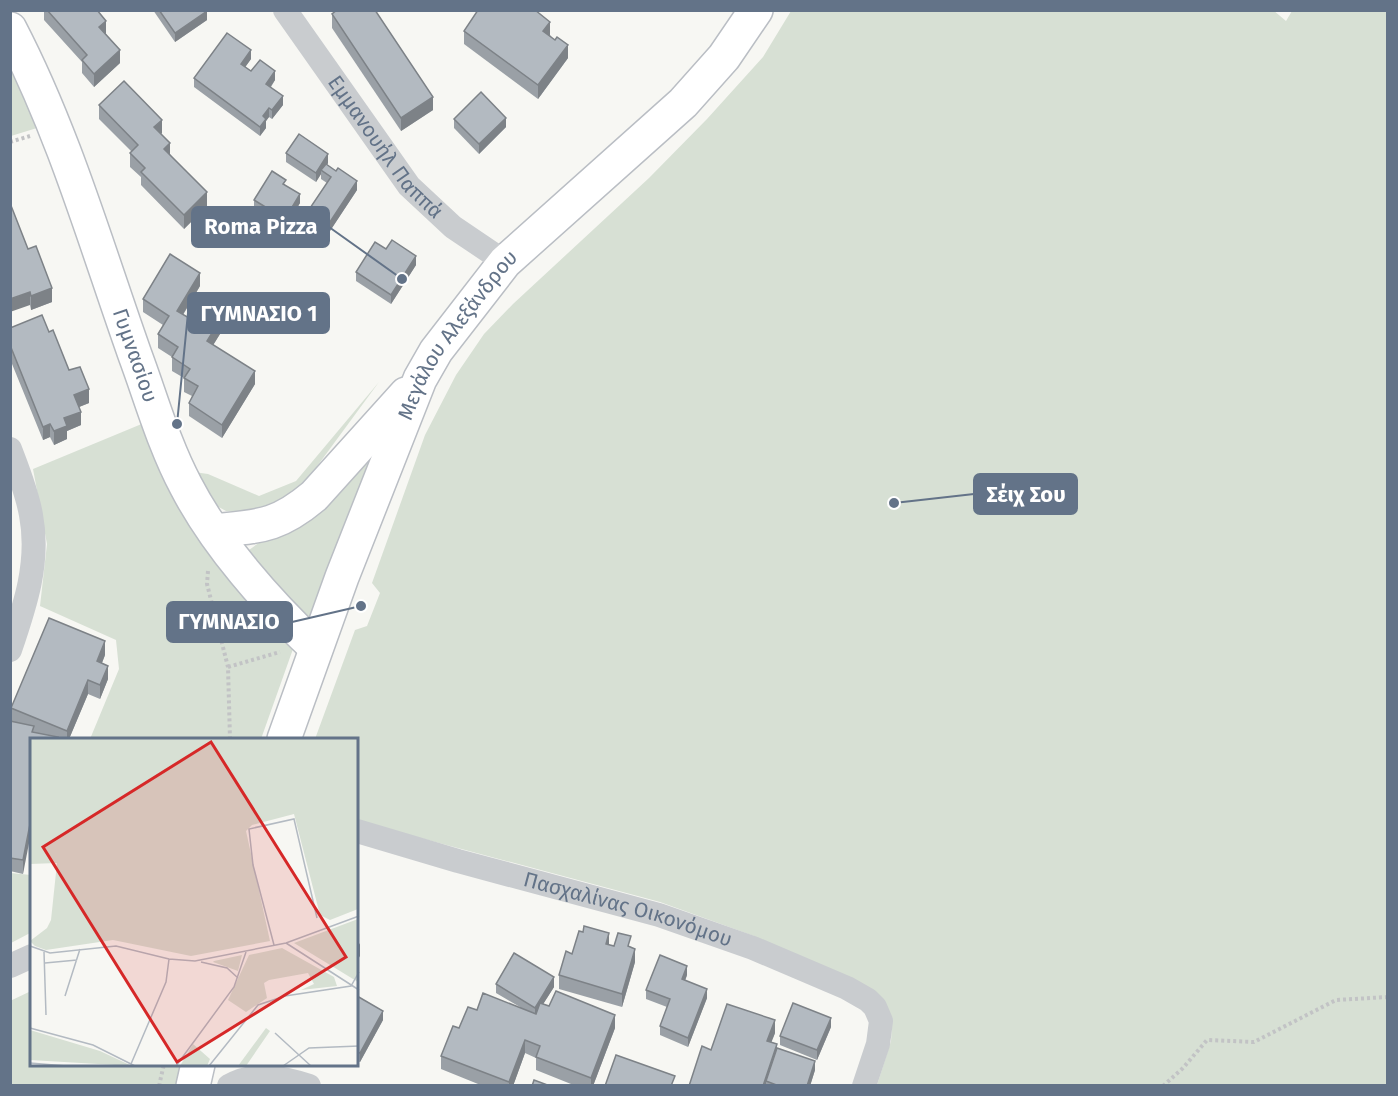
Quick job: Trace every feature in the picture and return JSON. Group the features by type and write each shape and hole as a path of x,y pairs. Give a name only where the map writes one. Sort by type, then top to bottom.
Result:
{"main road":[{"name":"Μεγάλου Αλεξάνδρου","path":"284,738 342,577 420,379 436,351 505,262 683,103 724,57 756,10"},
{"name":"Γυμνασίου","path":"10,29 34,75 56,128 116,303 184,484 213,530 268,600 316,648"},
{"path":"213,530 258,527 280,520 296,511 314,496 420,379"},
{"path":"194,1086 198,1066"}],"street":[{"name":"Εμμανουήλ Παππά","path":"285,10 409,186 453,227 505,262"},
{"path":"10,449 30,510 34,545 30,583 10,650"},
{"name":"Πασχαλίνας Οικονόμου","path":"358,831 458,861 623,904 753,948 847,988 868,1000 875,1007 881,1021 878,1044 864,1086"},
{"path":"10,966 30,957"},
{"path":"229,1086 261,1070 309,1086"}],"path":[{"path":"213,530 207,584 228,667 230,738"},
{"path":"228,667 282,652"},
{"path":"1163,1086 1183,1068 1207,1040 1254,1042 1336,1000 1388,997"},
{"path":"159,1086 164,1066"}],"shaded area":[{"path":"1273,10 1286,21 1292,11 1387,11 1387,1085 877,1085 891,1041 892,1025 754,936 660,902 358,821 358,738 315,738 355,630 367,626 380,593 372,583 425,435 456,375 484,334 513,304 649,178 707,119 763,57 791,11"},
{"path":"10,66 25,94 37,128 11,136"},
{"path":"379,382 293,499 282,508 226,511 215,505 194,472 208,474 259,496 296,481"},
{"path":"144,423 240,588 293,649 261,738 90,738 119,669 116,640 40,606 47,544 33,469"},
{"path":"366,459 370,463 325,578 314,615 309,619 306,618 249,553 249,550 273,537"},
{"path":"11,873 30,875 30,933 11,943"},
{"path":"30,991 30,1066 184,1066 179,1085 11,1085 10,1001"}],"building":[{"path":"47,10 97,10 106,21 99,27 120,50 94,74 82,60 87,55"},
{"path":"159,10 206,10 207,11 175,33"},
{"path":"337,10 375,10 433,97 401,118 332,14"},
{"path":"478,10 535,10 550,22 543,31 555,40 557,37 568,45 538,85 464,31"},
{"path":"227,33 251,50 241,64 251,71 260,60 275,71 266,84 283,96 272,110 269,108 263,116 266,119 260,127 194,78"},
{"path":"124,81 162,120 154,127 170,143 164,149 207,192 184,215 141,172 145,168 130,153 138,145 99,105"},
{"path":"481,92 506,118 479,144 454,119"},
{"path":"299,134 328,154 316,173 286,153"},
{"path":"326,164 336,171 338,168 357,181 326,228 306,214 331,177 321,170"},
{"path":"272,171 286,180 283,184 300,194 285,219 254,200"},
{"path":"10,203 28,249 36,246 52,288 31,296 30,292 10,299"},
{"path":"392,240 416,256 391,295 356,272 375,242 386,249"},
{"path":"170,254 200,273 177,311 194,321 201,309 220,320 207,341 255,371 222,425 189,403 198,386 184,378 190,369 172,357 178,347 158,334 169,316 143,299"},
{"path":"42,315 49,332 53,330 69,370 80,367 89,389 74,395 81,412 64,418 67,426 54,431 50,424 43,427 10,345 10,328"},
{"path":"49,618 105,641 97,661 108,666 100,685 88,680 67,731 11,708"},
{"path":"10,721 34,726 32,732 58,737 30,738 30,824 23,860 10,858"},
{"path":"584,926 609,933 606,944 614,946 618,933 631,936 628,946 635,949 622,994 559,975 566,951 572,954 579,931 583,932"},
{"path":"514,953 554,977 535,1008 496,984"},
{"path":"660,955 687,966 682,979 707,989 688,1038 660,1026 670,999 646,990"},
{"path":"556,991 615,1015 591,1078 536,1057 540,1046 525,1040 509,1082 441,1056 453,1026 459,1028 468,1007 477,1010 483,993 536,1014 540,1003 549,1006"},
{"path":"358,997 383,1011 360,1053 358,1052"},
{"path":"793,1003 831,1018 817,1050 780,1036"},
{"path":"727,1004 775,1020 767,1041 777,1044 763,1086 689,1086 702,1046 711,1050"},
{"path":"777,1048 815,1061 807,1086 779,1086 766,1081"},
{"path":"616,1055 675,1076 671,1086 605,1086"},
{"path":"534,1080 550,1086 532,1086"}],"place":[{"name":"Roma Pizza","path":"402,279"},
{"name":"ΓΥΜΝΑΣΙΟ 1","path":"177,424"},
{"name":"Σέιχ Σου","path":"894,503"},
{"name":"ΓΥΜΝΑΣΙΟ","path":"361,606"}]}
